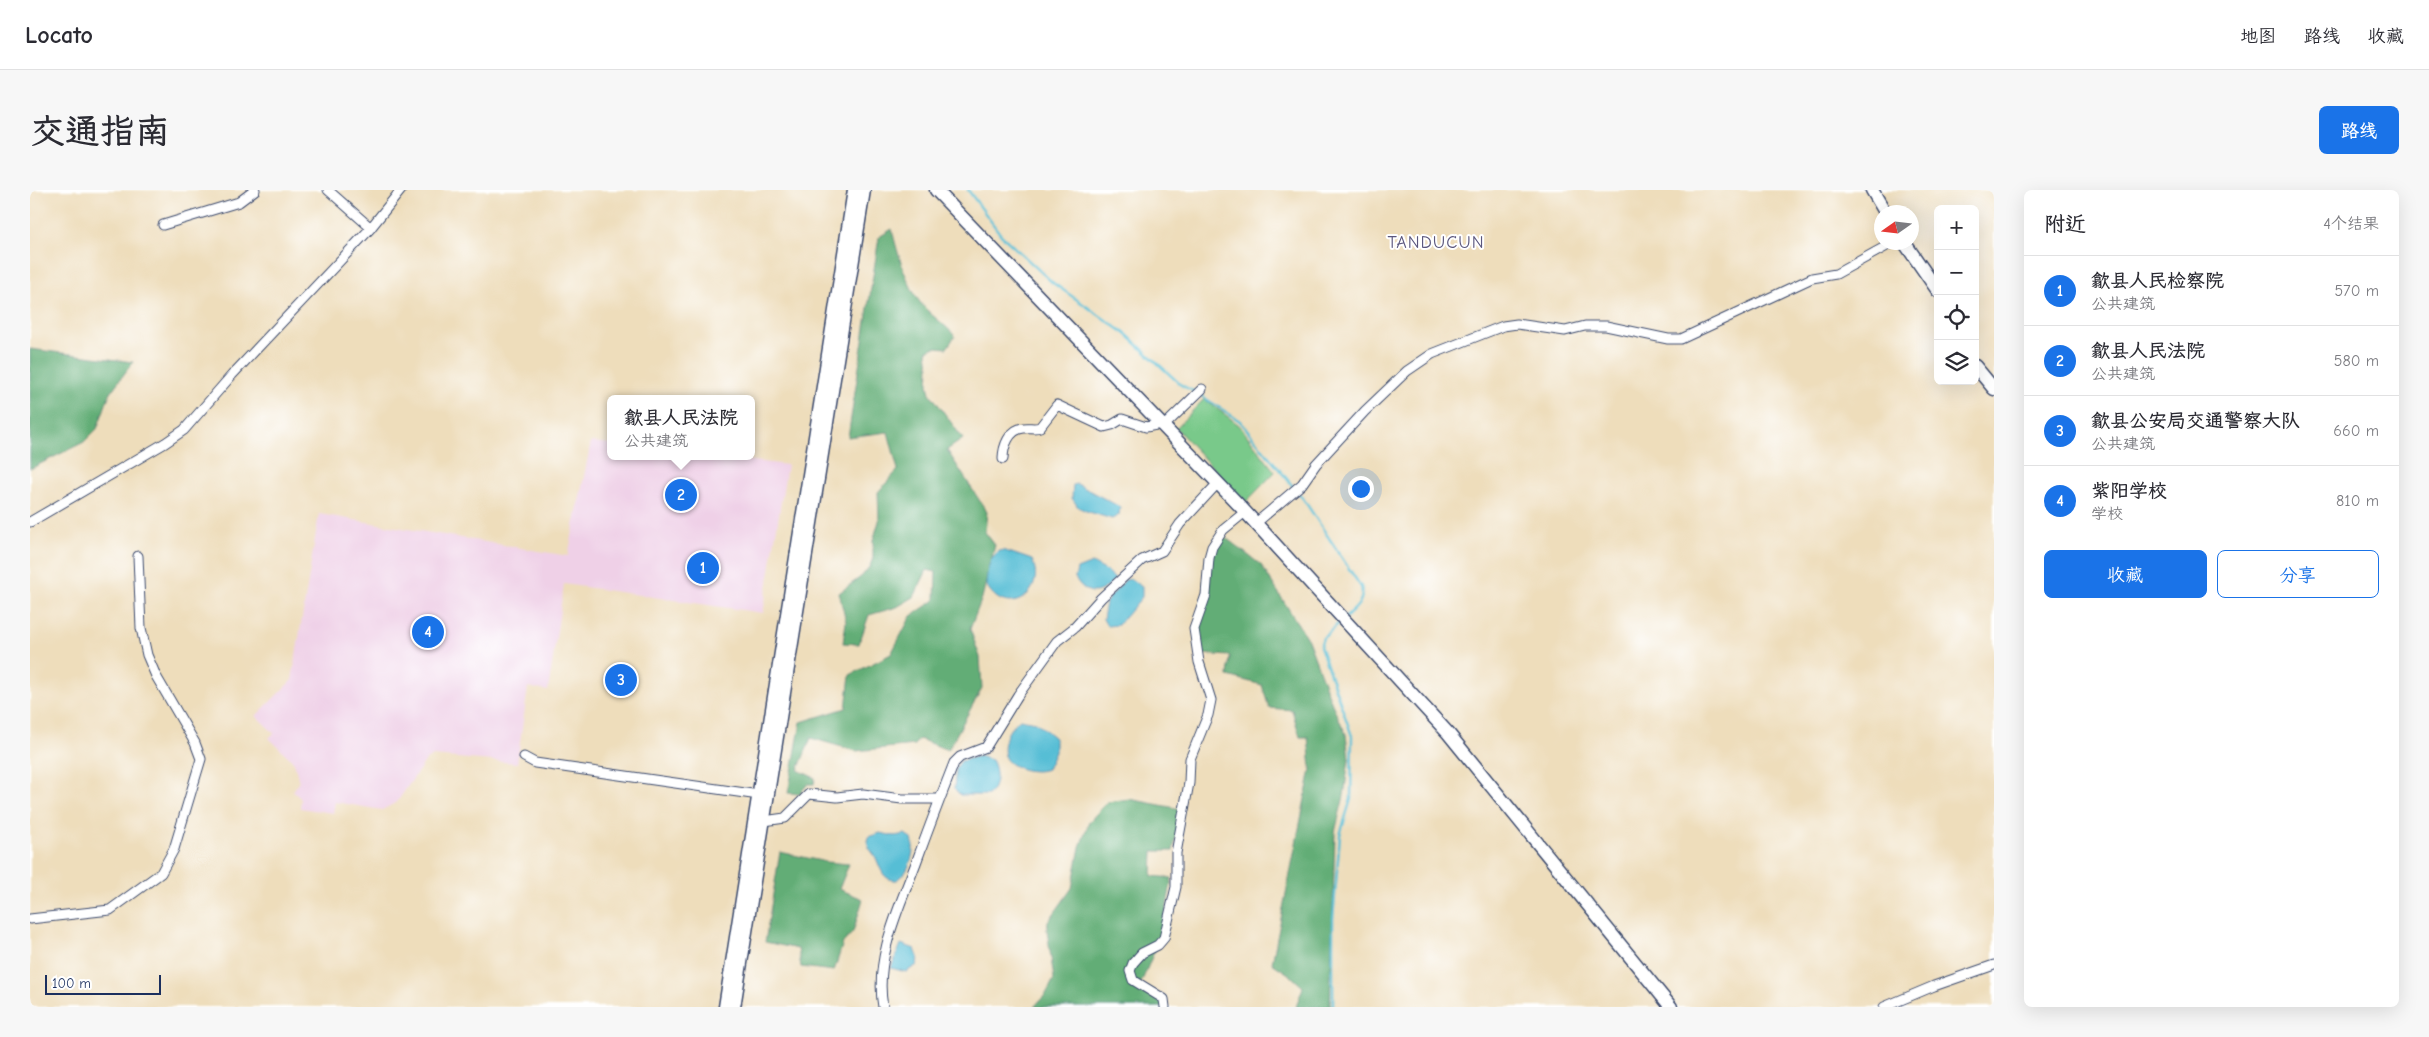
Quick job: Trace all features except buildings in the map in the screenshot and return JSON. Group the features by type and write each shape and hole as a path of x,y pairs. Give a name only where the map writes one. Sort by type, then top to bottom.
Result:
{"main road":[{"path":"725,1007 854,190"},
{"path":"734,1007 864,190"},
{"path":"936,190 1218,483 1448,733 1671,1007"},
{"path":"1872,190 1881,205"},
{"path":"1910,250 1934,285"},
{"path":"1979,371 1994,389"}],"street":[{"path":"163,225 239,202 255,190"},
{"path":"328,190 371,228"},
{"path":"30,522 165,444 184,430 232,375 371,228 401,190"},
{"path":"1256,524 1302,484 1316,464 1365,411 1407,371 1432,354 1503,326 1517,324 1565,331 1585,326 1606,326 1668,339 1681,338 1812,278 1836,274 1880,250"},
{"path":"1003,460 1005,445 1013,433 1021,428 1040,427 1057,405 1104,427 1122,419 1146,427 1162,425 1202,389"},
{"path":"883,1007 880,988 882,965 899,908 954,763 960,757 982,750 990,743 1018,695 1057,641 1075,627 1101,598 1142,560 1162,551 1180,524 1218,483"},
{"path":"1165,1007 1164,999 1133,980 1130,971 1133,963 1142,953 1158,945 1164,938 1176,888 1176,853 1189,783 1190,758 1208,715 1211,700 1199,662 1194,629 1206,595 1209,558 1212,547 1223,530 1245,512"},
{"path":"30,918 56,914 105,912 152,881 170,860 194,783 201,758 200,753 156,676 142,634 138,556"},
{"path":"524,757 535,763 759,795"},
{"path":"764,820 784,818 809,794 837,796 862,794 902,799 940,799"},
{"path":"1884,1007 1942,983 1994,965"}],"shaded area":[{"path":"591,442 607,444 607,460 747,460 787,465 763,613 564,584 548,691 528,687 517,763 433,756 426,760 397,802 382,810 335,802 333,813 300,808 301,799 293,791 299,782 294,762 269,738 274,733 256,716 292,680 319,514 568,556"}],"green space":[{"path":"892,229 908,281 918,300 955,336 947,348 935,347 927,351 928,385 930,393 963,439 947,450 987,512 985,532 995,545 982,598 970,629 980,657 982,688 948,750 919,739 914,745 856,751 811,738 798,770 815,778 814,784 808,784 799,794 788,793 801,722 846,708 850,675 891,654 911,616 935,600 936,572 927,570 914,597 897,607 869,615 859,644 843,643 846,622 839,593 862,576 870,566 873,558 873,541 879,521 878,492 898,470 888,432 848,437 879,237"},
{"path":"30,349 133,362 110,393 97,429 84,442 30,469"},
{"path":"1204,399 1239,425 1275,472 1245,503 1176,428"},
{"path":"1219,538 1226,538 1261,565 1308,640 1332,704 1346,734 1349,759 1344,796 1335,832 1330,1007 1296,1007 1303,987 1290,975 1272,963 1311,769 1308,737 1300,737 1292,710 1269,708 1262,685 1228,676 1230,656 1201,654 1197,626 1212,554"},
{"path":"1129,799 1181,809 1173,851 1153,851 1152,876 1172,878 1162,933 1139,988 1162,1003 1162,1007 1034,1007 1046,994 1054,979 1047,930 1048,922 1072,888 1080,847 1089,822 1107,802"},
{"path":"780,852 826,862 849,864 839,889 863,899 853,932 843,943 834,971 801,967 798,949 765,942"}],"water":[{"path":"1077,484 1120,507 1119,515 1112,519 1078,507 1072,498 1073,485"},
{"path":"1003,550 1032,560 1035,572 1034,583 1029,592 1022,599 1013,602 1003,601 994,595 986,584 988,569 992,559 998,552"},
{"path":"1092,563 1105,570 1115,579 1104,588 1094,592 1085,589 1075,578 1077,569"},
{"path":"1131,579 1142,587 1142,597 1118,625 1107,626 1103,619 1106,602 1125,580"},
{"path":"1020,719 1036,722 1055,738 1055,752 1047,769 1036,771 1024,770 1008,762 1005,758 1006,736"},
{"path":"979,756 992,760 994,764 996,779 994,788 988,795 960,795 954,789 956,768 961,761"},
{"path":"880,833 895,836 905,834 912,839 911,862 905,873 897,880 889,879 886,876 868,846 868,837"},
{"path":"901,944 915,949 918,957 917,965 906,972 891,968"}],"waterway":[{"path":"968,190 1001,235 1053,283 1126,334 1181,385 1195,392"},
{"path":"1200,395 1240,421 1304,500 1361,587 1361,600 1346,617"},
{"path":"1333,1007 1333,919 1340,835 1351,799 1352,736 1320,646 1323,638 1340,622"}],"place":[{"name":"歙县人民法院","path":"681,495"},
{"name":"歙县人民检察院","path":"703,568"},
{"name":"紫阳学校","path":"428,632"},
{"name":"歙县公安局交通警察大队","path":"621,680"}],"district":[{"name":"TANDUCUN","path":"1436,242"}]}
